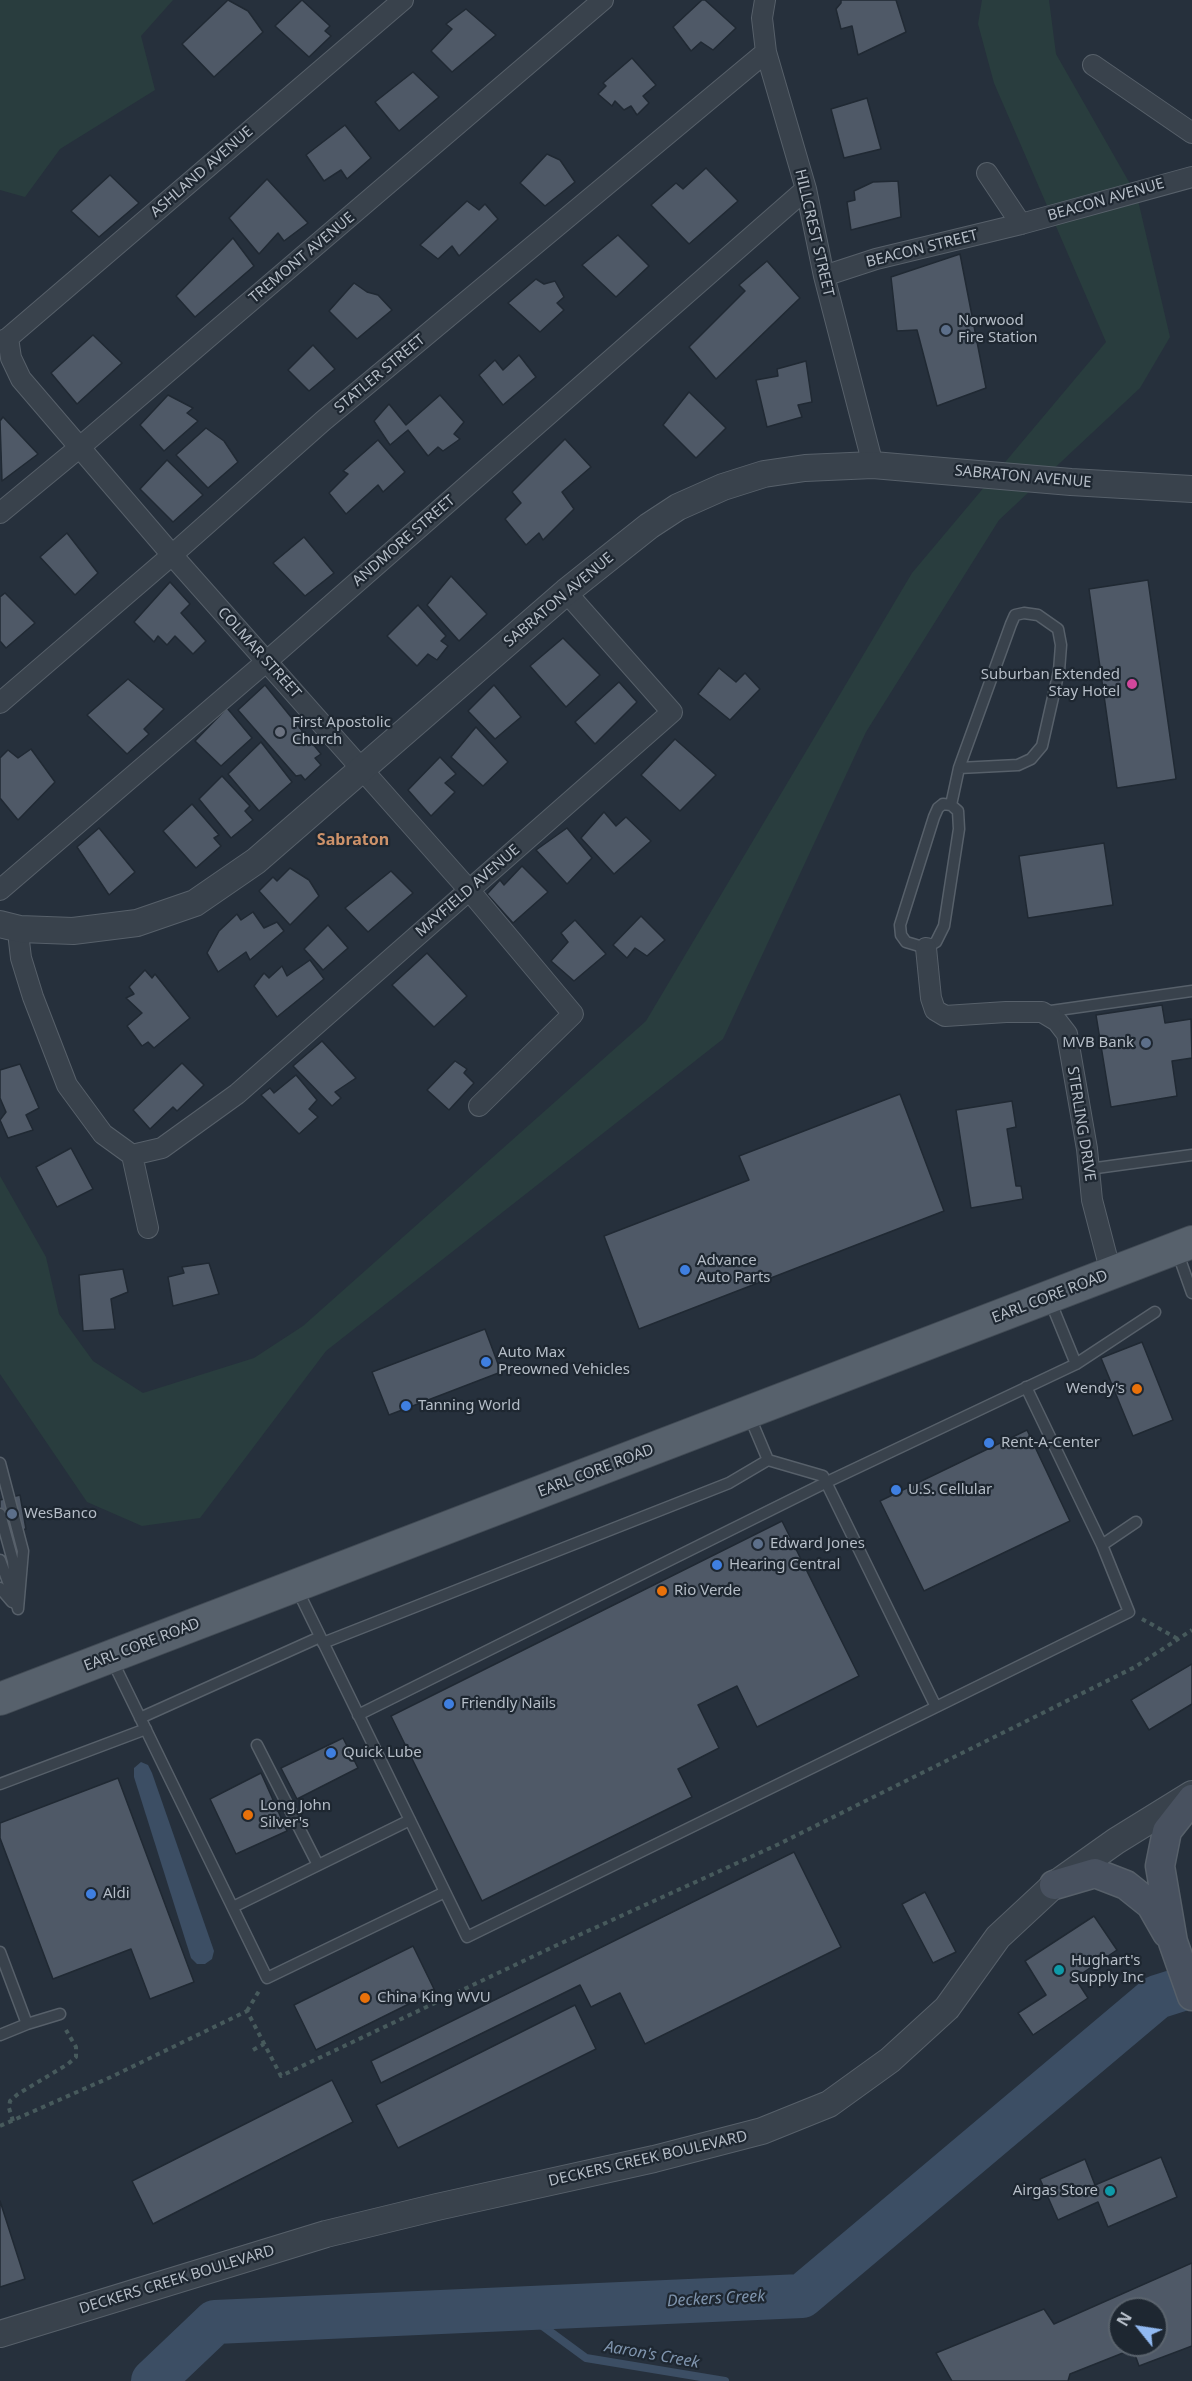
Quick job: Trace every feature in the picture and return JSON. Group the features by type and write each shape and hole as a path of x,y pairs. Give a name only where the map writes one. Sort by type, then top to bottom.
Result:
{"main road":[{"name":"EARL CORE ROAD","path":"0,1700 1184,1245"},
{"path":"1192,1799 1167,1831 1160,1866 1175,1948 1192,1996"},
{"path":"1054,1885 1095,1874 1126,1885 1151,1905 1175,1948"}],"street":[{"name":"ASHLAND AVENUE","path":"4,340 403,0"},
{"name":"TREMONT AVENUE","path":"0,513 603,0"},
{"name":"HILLCREST STREET","path":"765,0 762,18 766,52 806,189 824,276 873,465"},
{"name":"STATLER STREET","path":"0,703 323,421 766,52"},
{"path":"1093,65 1192,134"},
{"path":"987,173 1021,224"},
{"name":"BEACON AVENUE","path":"1021,224 1192,177"},
{"name":"ANDMORE STREET","path":"0,890 267,661 806,189"},
{"name":"BEACON STREET","path":"824,276 876,259 1021,224"},
{"name":"COLMAR STREET","path":"4,340 21,379 172,555 363,768 573,1014 479,1106"},
{"name":"SABRATON AVENUE","path":"10,926 73,931 137,923 195,903 256,861 566,592 649,526 701,496 764,474 805,468 873,465 1071,482 1192,489"},
{"name":"MAYFIELD AVENUE","path":"132,1155 162,1148 237,1094 672,712 566,592"},
{"path":"10,926 33,997 67,1085 103,1134 132,1155 148,1228"},
{"path":"926,948 934,1010 945,1016 1042,1012"},
{"name":"STERLING DRIVE","path":"1042,1012 1057,1021 1066,1034 1087,1149 1092,1200 1111,1273"},
{"name":"DECKERS CREEK BOULEVARD","path":"0,2334 326,2234 654,2159 762,2131 829,2104 890,2060 947,2008 998,1937 1054,1885 1116,1841 1192,1794"}],"lane":[{"path":"951,805 960,768 1011,624 1016,615 1024,612 1038,615 1058,629 1061,645 1059,671 1042,746 1031,759 1018,765 960,768"},
{"path":"943,804 951,805 958,811 959,830 954,872 944,926 936,942 926,948 906,942 901,935 900,925 938,808 943,804"},
{"path":"1042,1012 1192,991"},
{"path":"1089,1169 1192,1155"},
{"path":"1184,1245 1192,1293"},
{"path":"1049,1297 1076,1365"},
{"path":"358,1715 827,1482 1076,1365 1155,1312"},
{"path":"295,1586 467,1937 1129,1612 1102,1545 1026,1387"},
{"path":"748,1412 768,1460"},
{"path":"140,1718 322,1640 729,1484 768,1460 823,1476 936,1707"},
{"path":"0,1463 23,1551 18,1610"},
{"path":"0,1514 13,1561 18,1610"},
{"path":"1102,1545 1136,1522"},
{"path":"0,1560 18,1610"},
{"path":"0,1588 18,1610"},
{"path":"111,1657 267,1978 445,1892"},
{"path":"0,1784 146,1729"},
{"path":"257,1745 318,1865"},
{"path":"233,1907 410,1820"},
{"path":"0,1952 27,2024"},
{"path":"0,2035 60,2014"}],"path":[{"path":"1129,1612 1178,1639"},
{"path":"247,2011 281,2076 555,1946 779,1844 1135,1667 1192,1630"},
{"path":"0,2126 111,2077 247,2011 267,1978"},
{"path":"13,2121 9,2108 10,2101 76,2057 76,2048 66,2030"},
{"path":"253,2050 264,2044"}],"green space":[{"path":"0,0 173,0 141,36 155,90 60,149 25,197 0,190"},
{"path":"982,0 1049,0 1056,54 1137,196 1170,337 1140,388 999,520 866,732 723,1039 326,1351 200,1518 142,1526 87,1502 0,1374 0,1176 46,1257 59,1314 93,1361 143,1393 254,1358 303,1326 646,1021 912,573 1106,342 994,83 978,24"}],"water":[{"path":"141,1762 148,1765 152,1773 214,1951 212,1959 205,1964 197,1964 191,1958 134,1777 134,1768"}],"building":[{"path":"228,0 248,11 263,32 214,77 182,44"},
{"path":"302,0 330,26 325,31 331,36 309,57 275,26"},
{"path":"702,0 705,0 736,28 713,50 701,42 691,51 673,27"},
{"path":"841,0 896,0 906,32 858,55 852,26 841,29 836,9"},
{"path":"466,9 496,35 452,72 431,51 452,29 446,24"},
{"path":"632,58 656,85 643,96 649,103 637,115 631,106 624,110 615,101 612,106 598,94 606,86 603,83"},
{"path":"413,72 439,97 399,131 375,102"},
{"path":"867,98 881,149 844,158 831,109"},
{"path":"345,125 371,158 347,179 341,170 324,181 306,155"},
{"path":"547,154 560,160 575,182 545,206 520,183"},
{"path":"706,168 738,201 689,244 651,205 676,183 683,189"},
{"path":"110,175 139,203 99,237 71,211"},
{"path":"267,179 308,223 284,241 278,233 259,254 229,218"},
{"path":"898,181 901,217 851,230 847,202 855,200 854,191 873,182"},
{"path":"467,201 479,210 485,204 498,219 459,256 452,246 438,259 420,245"},
{"path":"618,235 649,266 616,297 582,265"},
{"path":"233,238 254,266 195,317 176,296"},
{"name":"Norwood Fire Station","path":"960,254 986,388 937,406 917,330 897,331 891,277"},
{"path":"767,261 800,298 716,379 689,347 745,291 739,285"},
{"path":"536,279 544,284 555,281 564,297 557,303 564,310 540,332 508,303"},
{"path":"354,283 367,292 378,295 392,310 357,339 329,311"},
{"path":"93,335 122,363 77,404 51,373"},
{"path":"313,345 335,369 309,391 288,370"},
{"path":"519,355 536,377 503,405 479,375 495,360 503,370"},
{"path":"806,361 812,402 798,405 802,417 767,427 756,380 778,376 777,369"},
{"path":"689,392 726,428 696,458 663,425"},
{"path":"168,395 193,408 187,413 198,421 164,451 140,425"},
{"path":"440,395 464,422 454,434 460,439 443,451 438,447 428,456 408,430 390,445 374,421 389,404 406,425"},
{"path":"3,417 38,454 2,481 0,421"},
{"path":"206,428 224,441 238,462 208,488 176,455"},
{"path":"565,439 591,467 562,492 574,509 543,540 539,533 526,545 505,519 521,503 512,492"},
{"path":"378,440 405,472 383,492 378,485 346,514 329,493 348,474 343,471"},
{"path":"167,460 203,495 173,522 140,489"},
{"path":"67,533 98,573 75,595 40,557"},
{"path":"304,537 334,573 305,596 273,563"},
{"path":"451,576 487,614 459,641 427,605"},
{"name":"Suburban Extended Stay Hotel","path":"1148,580 1176,779 1117,788 1089,589"},
{"path":"170,582 190,604 181,613 206,641 193,654 175,636 167,645 158,636 154,642 134,622"},
{"path":"5,593 35,623 6,648 0,641 0,597"},
{"path":"418,605 446,636 441,641 448,646 437,660 428,654 417,666 387,636"},
{"path":"563,638 600,675 566,707 530,666"},
{"path":"719,668 736,682 745,673 760,689 730,720 698,694"},
{"path":"128,679 164,709 144,729 149,734 127,754 87,715"},
{"path":"619,682 637,702 595,744 575,722"},
{"name":"First Apostolic Church","path":"265,685 321,754 315,758 321,765 305,780 301,775 296,776 238,710"},
{"path":"494,685 521,717 495,739 468,711"},
{"path":"227,708 252,738 221,766 195,741"},
{"path":"476,727 508,762 483,786 451,757"},
{"path":"675,739 716,775 680,811 641,775"},
{"path":"261,742 292,782 259,811 228,774"},
{"path":"31,749 55,782 18,820 0,798 0,758 8,750 18,758"},
{"path":"440,757 456,774 445,783 455,792 431,816 408,790"},
{"path":"222,776 250,806 245,811 253,820 231,838 199,799"},
{"path":"192,804 219,835 214,838 221,846 196,868 163,831"},
{"path":"604,812 616,826 626,817 651,841 614,874 581,838"},
{"path":"99,828 135,872 109,895 77,847"},
{"path":"567,828 592,858 567,884 536,850"},
{"path":"1104,843 1113,905 1028,918 1019,856"},
{"path":"522,866 548,892 513,923 487,894 500,880 504,885"},
{"path":"290,868 309,880 319,896 290,925 259,891 273,877 277,881"},
{"path":"391,871 413,893 368,932 345,908"},
{"path":"253,912 264,928 277,922 284,931 250,960 246,952 218,972 207,953 219,931 237,914 241,920"},
{"path":"641,916 665,940 647,956 635,948 627,958 613,945"},
{"path":"575,920 606,954 574,981 551,961 568,942 561,933"},
{"path":"328,925 348,948 323,970 304,949"},
{"path":"427,953 467,996 434,1027 392,985"},
{"path":"310,960 324,979 277,1017 254,986 264,973 269,978 282,966 287,976"},
{"path":"145,970 152,978 155,974 190,1018 154,1048 148,1042 142,1046 127,1026 142,1013 126,998 134,994 129,987"},
{"name":"MVB Bank","path":"1162,1005 1165,1023 1191,1019 1192,1058 1172,1061 1177,1096 1111,1107 1096,1015"},
{"path":"322,1041 356,1078 335,1092 341,1098 332,1106 293,1066"},
{"path":"455,1061 467,1069 464,1073 474,1083 449,1110 427,1090"},
{"path":"182,1063 204,1085 177,1111 173,1107 150,1129 133,1110"},
{"path":"20,1064 39,1108 26,1115 33,1130 8,1138 0,1120 6,1112 0,1098 0,1070"},
{"path":"296,1075 317,1100 309,1109 318,1117 299,1134 261,1095 270,1088 274,1093"},
{"path":"900,1094 944,1211 639,1329 604,1236 749,1180 739,1156"},
{"path":"1012,1101 1016,1127 1007,1129 1016,1186 1021,1186 1023,1199 971,1208 956,1110"},
{"path":"71,1148 93,1189 57,1207 36,1167"},
{"path":"209,1263 219,1294 173,1306 168,1277 184,1273 182,1267"},
{"path":"123,1269 128,1292 111,1299 115,1329 83,1331 79,1275"},
{"path":"485,1329 501,1372 389,1415 372,1372"},
{"name":"Wendy's","path":"1142,1342 1173,1420 1133,1436 1101,1358"},
{"path":"1027,1430 1070,1521 924,1591 880,1501"},
{"name":"WesBanco","path":"20,1495 26,1529 0,1534 0,1500"},
{"path":"782,1521 859,1676 757,1727 737,1686 698,1705 719,1748 678,1769 692,1797 482,1901 391,1716"},
{"path":"1192,1664 1192,1704 1149,1730 1131,1700"},
{"name":"Quick Lube","path":"343,1738 358,1768 297,1799 281,1768"},
{"name":"Long John Silver's","path":"261,1773 287,1831 236,1854 210,1799"},
{"name":"Aldi","path":"118,1778 194,1982 150,1999 131,1949 53,1979 0,1838 0,1823"},
{"path":"794,1852 841,1947 645,2044 620,1993 591,2007 580,1985 381,2083 371,2061"},
{"path":"925,1892 956,1952 933,1963 902,1904"},
{"name":"Hughart's Supply Inc","path":"1094,1916 1117,1950 1075,1978 1088,1998 1033,2035 1018,2013 1046,1995 1025,1961"},
{"name":"China King WVU","path":"413,1946 435,1991 316,2050 294,2005"},
{"path":"575,2005 596,2049 398,2148 376,2105"},
{"path":"332,2080 353,2122 153,2224 132,2181"},
{"name":"Airgas Store","path":"1161,2157 1177,2197 1108,2227 1098,2202 1058,2220 1040,2179 1085,2159 1095,2185"},
{"path":"0,2201 25,2279 0,2287"},
{"path":"1192,2263 1192,2346 1168,2355 1168,2297 1115,2297"},
{"path":"1108,2300 1108,2357 1113,2357 1070,2374 1068,2381 952,2381 936,2353 1044,2309 1054,2324"},
{"path":"1136,2357 1163,2357 1139,2366"}],"waterway":[{"name":"Deckers Creek","path":"153,2381 215,2322 802,2296 1157,1997 1192,1986"},
{"name":"Aaron's Creek","path":"518,2308 586,2358 725,2381"}],"place":[{"name":"Norwood Fire Station","path":"946,330"},
{"name":"Suburban Extended Stay Hotel","path":"1132,684"},
{"name":"First Apostolic Church","path":"280,732"},
{"name":"MVB Bank","path":"1146,1043"},
{"name":"Advance Auto Parts","path":"685,1270"},
{"name":"Auto Max Preowned Vehicles","path":"486,1362"},
{"name":"Wendy's","path":"1137,1389"},
{"name":"Tanning World","path":"406,1406"},
{"name":"Rent-A-Center","path":"989,1443"},
{"name":"U.S. Cellular","path":"896,1490"},
{"name":"WesBanco","path":"12,1514"},
{"name":"Edward Jones","path":"758,1544"},
{"name":"Hearing Central","path":"717,1565"},
{"name":"Rio Verde","path":"662,1591"},
{"name":"Friendly Nails","path":"449,1704"},
{"name":"Quick Lube","path":"331,1753"},
{"name":"Long John Silver's","path":"248,1815"},
{"name":"Aldi","path":"91,1894"},
{"name":"Hughart's Supply Inc","path":"1059,1970"},
{"name":"China King WVU","path":"365,1998"},
{"name":"Airgas Store","path":"1110,2191"}],"district":[{"name":"Sabraton","path":"353,840"}]}
